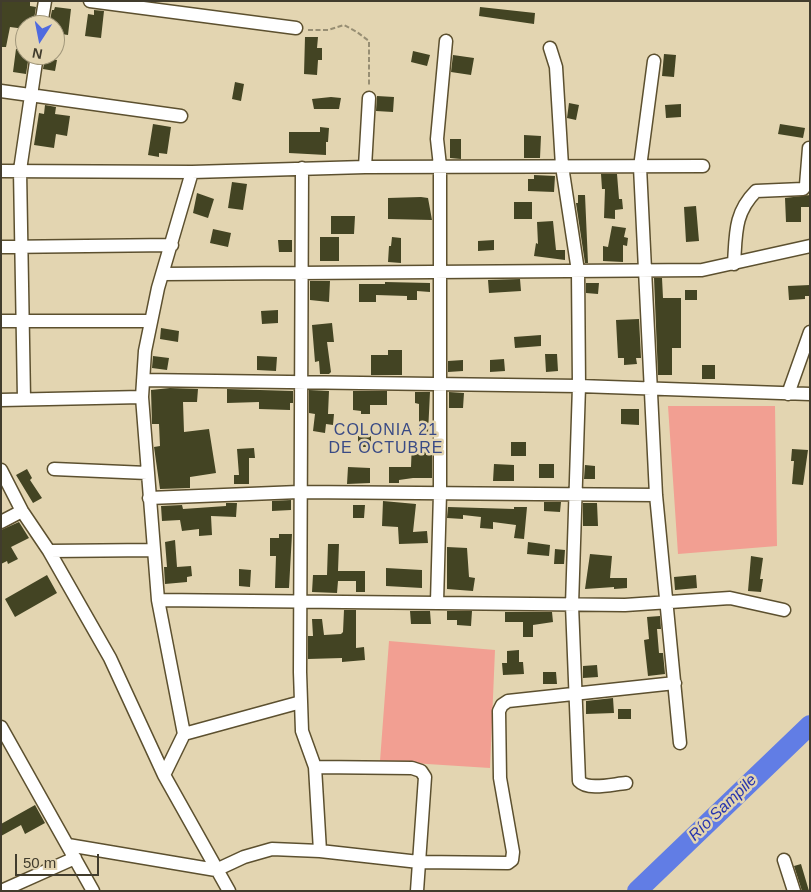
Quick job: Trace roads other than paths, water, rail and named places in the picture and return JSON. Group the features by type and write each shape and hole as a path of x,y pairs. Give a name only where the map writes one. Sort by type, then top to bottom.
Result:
{"street":[{"path":"43,15 45,1"},
{"path":"90,1 296,28"},
{"path":"437,602 440,493 438,273 440,166 437,139 446,41"},
{"path":"550,48 556,67 562,166 578,271 579,386 572,605 574,694 579,781 589,786 626,783"},
{"path":"654,61 640,167 656,495 668,602 680,743"},
{"path":"24,399 20,170 36,65"},
{"path":"1,90 181,116"},
{"path":"365,167 369,98"},
{"path":"734,264 736,226 744,204 756,191 803,189 806,186 809,148"},
{"path":"1,170 192,172 440,166 703,166"},
{"path":"302,168 298,600 302,731 315,768 320,851"},
{"path":"164,775 184,734 158,600 147,473 142,380 145,351 162,274 192,172"},
{"path":"1,247 172,245"},
{"path":"162,274 702,270 810,246"},
{"path":"1,321 151,321"},
{"path":"788,394 810,332"},
{"path":"142,380 440,383 810,394"},
{"path":"1,400 142,397"},
{"path":"54,469 147,473"},
{"path":"1,470 22,511 49,551 110,658 164,775 229,891"},
{"path":"149,498 299,492 656,495"},
{"path":"1,522 22,511"},
{"path":"49,551 154,550"},
{"path":"158,600 298,600 572,605 730,598 784,610"},
{"path":"68,845 216,870 244,857 272,849 320,851 419,862 508,863 512,860 500,778 499,711 502,705 508,702 675,683"},
{"path":"184,734 301,702"},
{"path":"1,727 93,891"},
{"path":"315,768 412,768 421,771 425,777 417,891"},
{"path":"1,891 75,858"},
{"path":"784,860 794,891"}],"waterway":[{"name":"Río Sampile","path":"637,891 810,725"}],"district":[{"name":"COLONIA 21 DE OCTUBRE","path":"386,440"}]}
